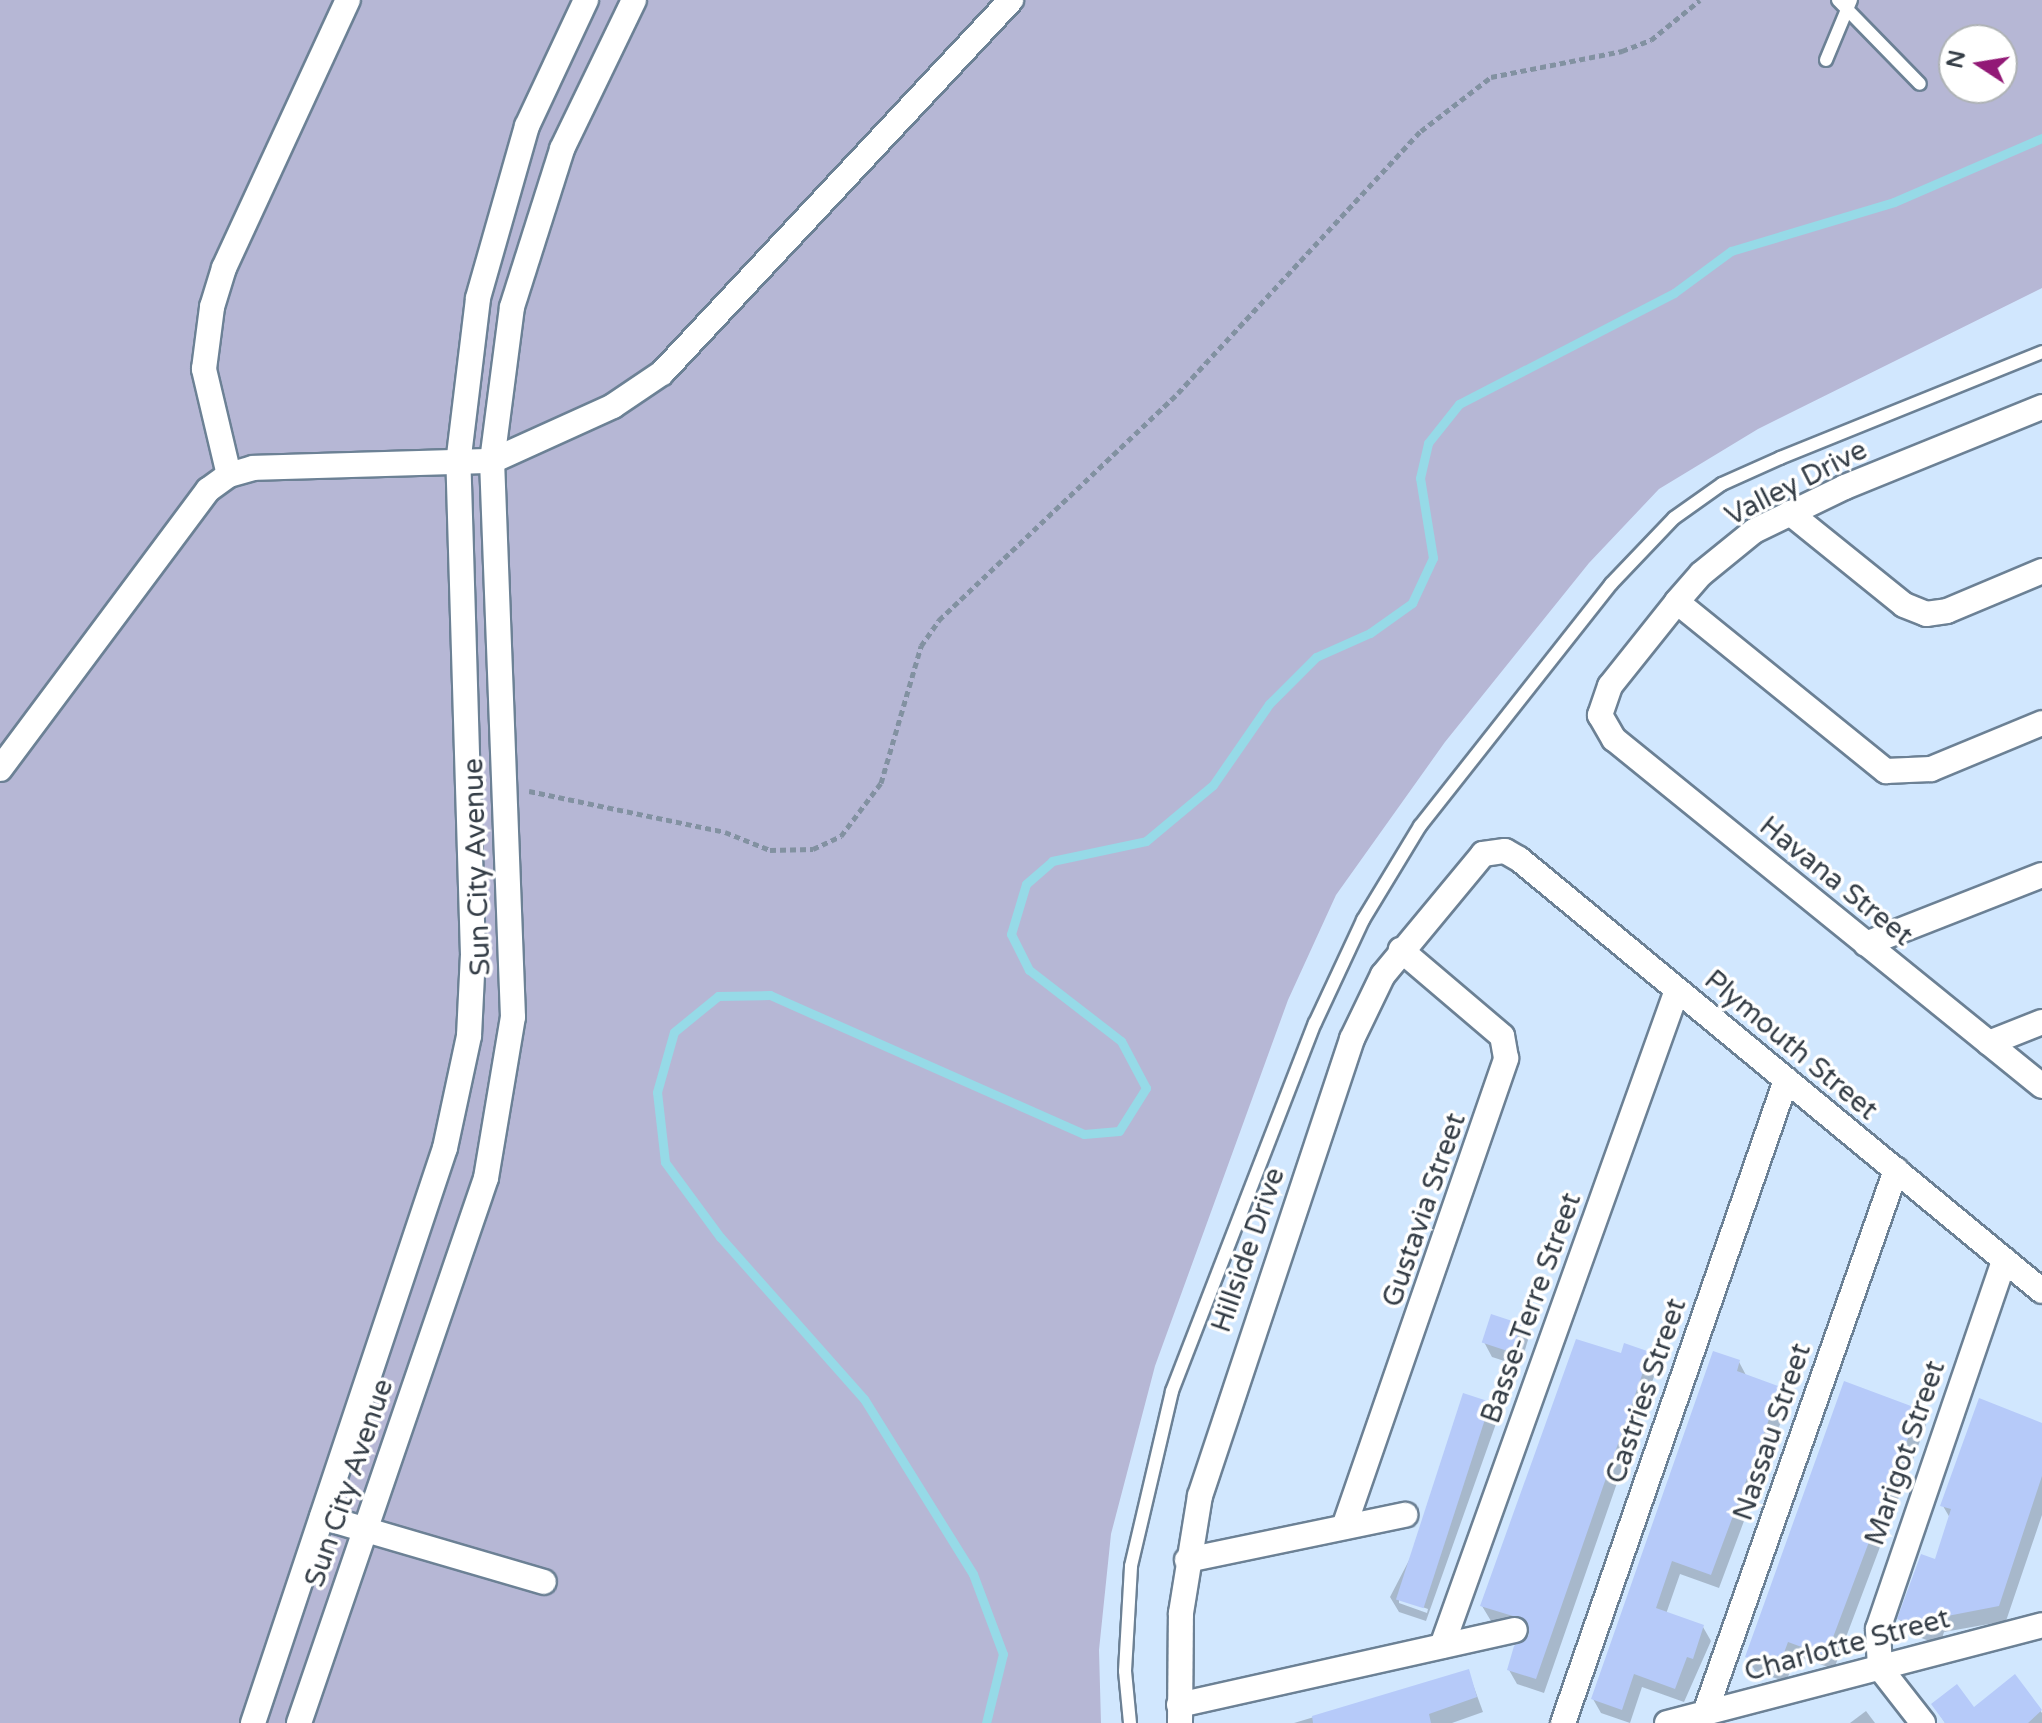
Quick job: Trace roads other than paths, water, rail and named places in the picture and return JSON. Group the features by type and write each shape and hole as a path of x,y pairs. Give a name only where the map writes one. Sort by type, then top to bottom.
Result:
{"street":[{"path":"229,475 204,369 212,307 224,268 348,0"},
{"name":"Sun City Avenue","path":"253,1723 445,1148 469,1036 473,955 458,464 478,298 527,126 586,0"},
{"name":"Sun City Avenue","path":"299,1723 486,1178 513,1017 492,461 517,293 562,149 634,0"},
{"path":"0,769 208,490 229,475 282,465 492,461 613,406 662,373 1011,0"},
{"name":"Valley Drive","path":"1600,715 1610,686 1677,602 1726,552 1790,513 2042,407"},
{"path":"1790,513 1904,605 1926,614 1947,611 2042,571"},
{"path":"1677,602 1886,771 1931,769 2042,723"},
{"name":"Havana Street","path":"1600,715 1614,739 2042,1086"},
{"name":"Hillside Drive","path":"1179,1714 1187,1560 1200,1496 1352,1039 1401,950 1475,860 1498,850"},
{"name":"Plymouth Street","path":"1498,850 1519,859 2042,1291"},
{"path":"1866,944 2042,875"},
{"name":"Gustavia Street","path":"1344,1527 1506,1058 1502,1036 1401,950"},
{"name":"Basse-Terre Street","path":"1442,1646 1677,990"},
{"path":"1989,1043 2042,1022"},
{"name":"Castries Street","path":"1563,1723 1786,1080"},
{"name":"Nassau Street","path":"1705,1713 1896,1170"},
{"name":"Marigot Street","path":"1880,1668 1878,1629 1884,1604 2004,1260"},
{"path":"1187,1560 1405,1515"},
{"path":"322,1517 544,1582"},
{"name":"Charlotte Street","path":"1667,1723 1705,1713 1744,1714 1880,1668 2042,1625"},
{"path":"1179,1714 1515,1630"},
{"path":"1880,1668 1923,1723"}],"lane":[{"path":"1826,60 1845,3 1920,84"},
{"path":"1130,1723 1125,1671 1131,1566 1172,1391 1315,1023 1363,920 1420,826 1611,584 1674,518 1722,484 2042,352"}],"waterway":[{"path":"986,1723 1003,1654 973,1574 864,1399 720,1237 665,1162 657,1092 674,1032 718,996 770,995 1084,1134 1119,1131 1146,1088 1121,1041 1029,970 1011,934 1026,884 1052,861 1146,841 1213,785 1269,704 1316,657 1370,633 1412,603 1433,558 1420,478 1428,443 1459,404 1674,293 1731,251 1894,202 2042,138"}]}
